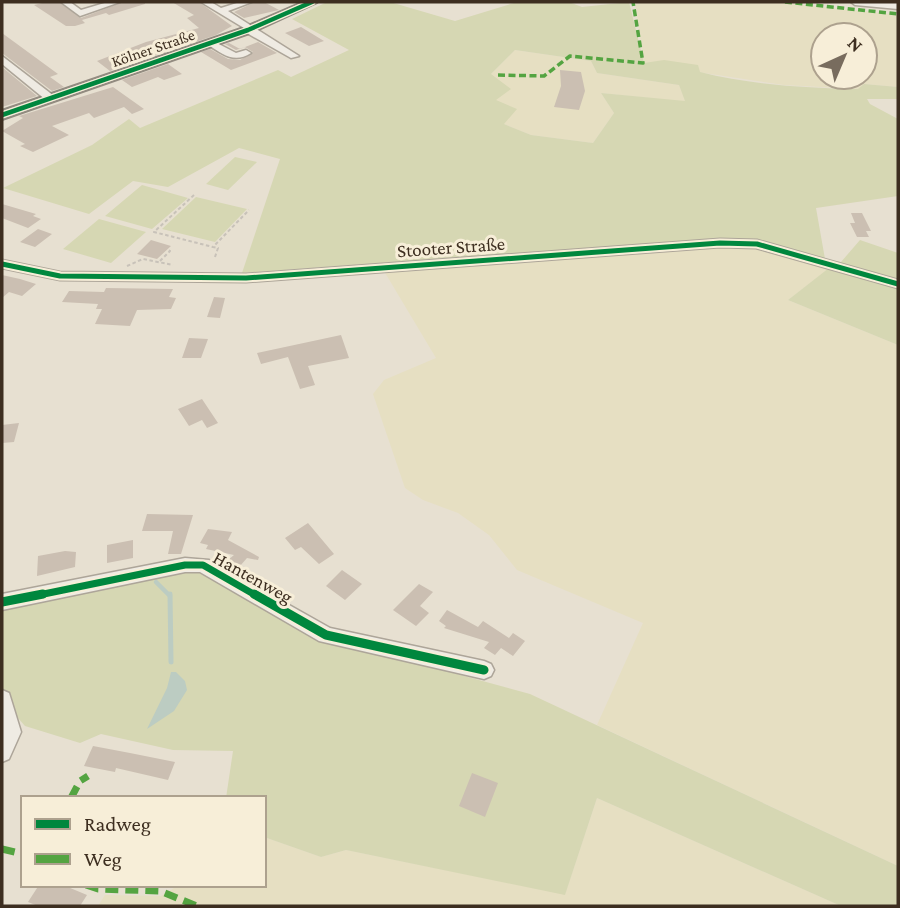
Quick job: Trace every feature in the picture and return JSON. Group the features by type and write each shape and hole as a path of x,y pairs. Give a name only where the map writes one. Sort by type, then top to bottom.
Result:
{"main road":[{"name":"Kölner Straße","path":"2,115 250,29 312,2"}],"street":[{"path":"65,2 80,13 116,2"},
{"path":"205,2 294,56"},
{"path":"220,11 248,2"},
{"path":"855,2 898,6"},
{"path":"211,43 234,57 246,53"},
{"path":"2,59 50,99"},
{"name":"Stooter Straße","path":"2,264 60,276 246,278 757,244 898,284"},
{"name":"Hantenweg","path":"2,602 186,565 203,565 326,635 484,670"},
{"path":"2,699 11,732 2,752"}],"path":[{"path":"194,195 154,232 218,248 215,257"},
{"path":"213,247 249,210"},
{"path":"160,261 170,251 167,250"},
{"path":"118,270 144,259 173,265"}],"shaded area":[{"path":"635,2 776,2 898,15 898,87 879,85 879,21 809,21 809,86 644,64"},
{"path":"515,50 591,61 597,73 679,85 686,102 601,93 614,113 593,143 531,135 504,124 495,101 491,74"},
{"path":"736,245 761,248 830,268 788,300 898,345 898,866 597,725 643,623 517,570 489,535 458,513 423,500 405,488 373,394 384,380 436,358 384,271"},
{"path":"171,672 176,672 185,681 187,690 174,711 147,729 167,688"},
{"path":"597,798 841,906 98,906 105,895 161,896 176,887 266,887 266,838 321,857 346,850 565,894"}],"green space":[{"path":"327,2 390,2 455,21 517,2 569,2 582,7 629,2 644,63 664,60 698,65 700,72 739,80 809,87 809,91 879,91 879,85 898,87 898,99 867,99 870,104 898,119 898,196 816,208 825,259 841,262 860,240 898,253 898,345 788,300 829,268 761,248 736,245 242,273 280,159 239,148 168,187 133,181 89,214 3,188 92,145 129,119 140,128 278,70 291,77 349,50 292,19","holes":["515,50 591,61 597,73 679,85 685,101 601,93 614,113 593,143 531,135 504,124 517,109 496,100 511,89 491,74"]},
{"path":"235,157 257,162 228,190 206,184"},
{"path":"142,185 188,198 152,229 105,216"},
{"path":"196,197 247,209 215,242 162,229"},
{"path":"99,219 146,232 111,263 63,249"},
{"path":"194,569 206,572 314,635 530,694 898,866 898,906 841,906 597,798 565,895 346,850 321,857 266,838 266,796 226,796 233,751 173,750 101,734 80,743 25,726 18,718 2,724 2,607"}],"building":[{"path":"59,2 81,18 123,2 145,4 82,20 85,23 75,26 66,26 34,5"},
{"path":"172,2 199,2 232,26 216,35 110,71 97,61 146,42 199,28 187,18 194,15"},
{"path":"255,2 264,2 279,10 244,18 234,12"},
{"path":"301,27 324,41 309,46 285,33"},
{"path":"2,33 58,74 50,77 64,87 52,91 2,53"},
{"path":"258,42 277,53 231,70 201,52 210,49 228,59 240,60 253,52 245,47"},
{"path":"229,43 240,49 236,50 225,44"},
{"path":"168,64 182,74 164,80 158,77 132,87 122,80"},
{"path":"2,67 37,96 2,107"},
{"path":"560,70 581,72 585,91 579,110 554,107 561,86"},
{"path":"113,87 144,109 132,114 124,107 94,118 89,113 52,126 69,135 33,152 20,146 25,144 2,131 23,118 19,116"},
{"path":"2,204 36,214 33,216 41,219 28,228 2,218"},
{"path":"851,213 862,213 871,231 866,231 869,237 857,237 850,223 855,223"},
{"path":"38,229 52,234 35,247 20,242"},
{"path":"151,240 171,246 157,259 137,254"},
{"path":"2,275 36,284 22,296 9,292 2,298"},
{"path":"106,288 173,289 169,297 176,298 171,309 137,310 130,326 95,324 102,309 96,309 98,304 62,302 69,291 104,292"},
{"path":"214,297 225,298 220,318 207,317"},
{"path":"341,335 349,358 308,366 315,385 300,389 288,357 261,364 257,353"},
{"path":"189,338 208,339 201,358 182,358"},
{"path":"202,399 218,423 207,428 202,420 189,426 178,409"},
{"path":"19,423 14,442 2,443 2,425"},
{"path":"147,514 193,515 181,554 168,554 173,531 142,531"},
{"path":"308,523 334,554 319,564 301,547 295,550 285,538"},
{"path":"208,529 232,532 228,540 259,557 258,560 247,558 240,566 228,560 234,555 206,549 208,545 200,543"},
{"path":"133,540 133,558 107,563 107,545"},
{"path":"65,551 76,552 75,567 37,576 38,556"},
{"path":"342,570 362,584 345,600 326,586"},
{"path":"419,584 433,592 420,606 429,613 416,626 393,610"},
{"path":"447,610 478,627 483,621 509,638 513,633 525,641 513,656 501,648 495,655 484,648 489,642 444,628 446,626 439,621"},
{"path":"93,746 175,762 168,780 116,768 115,772 84,766"},
{"path":"472,773 498,783 485,817 459,806"},
{"path":"38,887 68,887 87,895 80,906 38,906 28,902"}],"waterway":[{"path":"156,582 170,596"},
{"path":"170,594 171,662"}],"marked path":[{"path":"498,75 544,76 570,56 643,63 633,2"},
{"path":"785,2 898,14"},
{"path":"72,796 80,781 88,776"},
{"path":"2,849 21,854"},
{"path":"92,887 160,891 197,906"}],"cycle path":[{"path":"2,115 248,30 312,2"},
{"path":"2,264 60,276 246,278 720,243 757,244 898,284"},
{"path":"2,602 185,565 203,565 326,635 484,670"}]}
